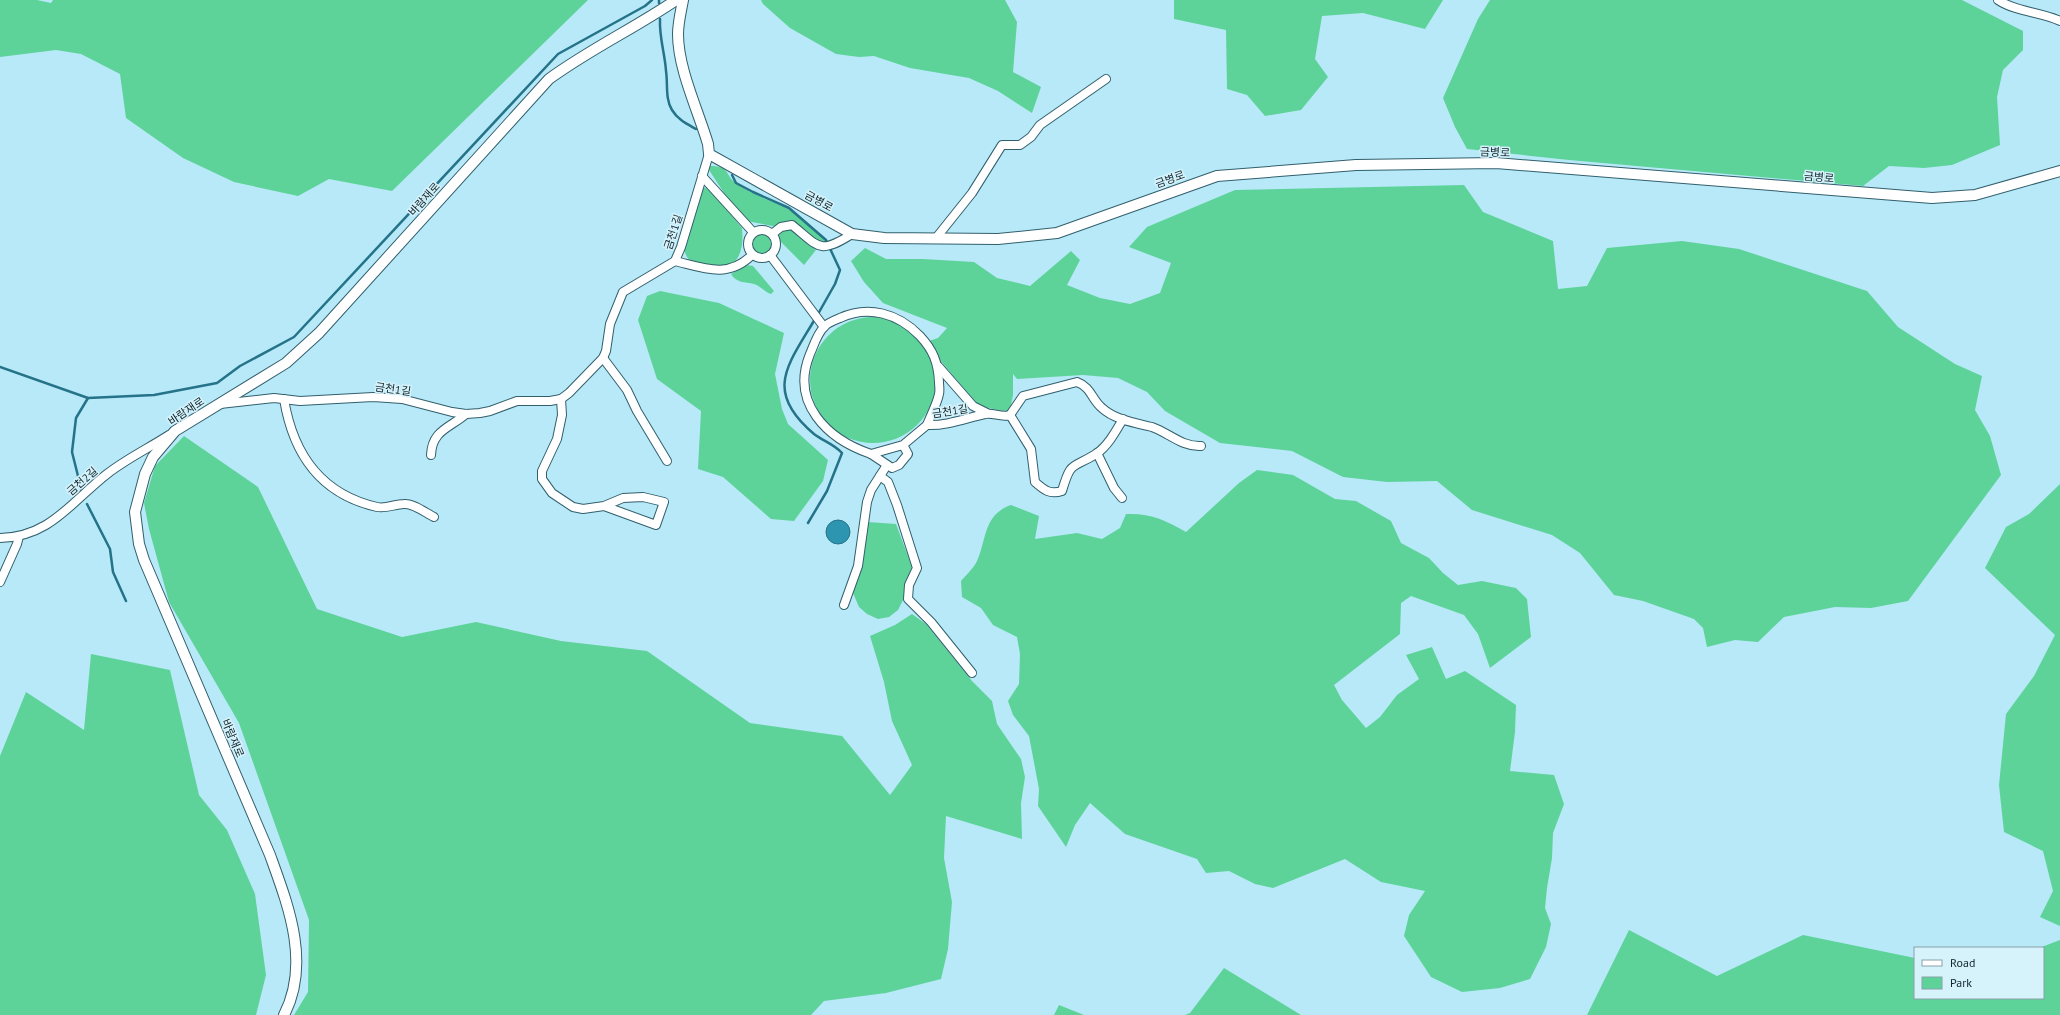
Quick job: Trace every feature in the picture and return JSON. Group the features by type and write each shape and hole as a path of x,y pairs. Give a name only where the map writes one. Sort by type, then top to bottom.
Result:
{"street":[{"name":"바람재로","path":"284,1015 292,991 296,957 293,929 285,899 270,855 147,567 139,544 135,512 145,474 153,457 175,432 286,363 319,333 549,79 574,61 657,13 676,0"},
{"path":"683,0 678,32 678,46 683,68 703,126 708,149"},
{"path":"1998,0 2029,12 2050,16 2060,21"},
{"path":"936,238 972,193 998,154 1002,145 1020,145 1031,138 1040,125 1106,79"},
{"name":"금천1길","path":"603,358 606,351 610,324 623,292 675,261 681,247 702,176 708,149"},
{"name":"금병로","path":"708,149 852,234 884,238 998,239 1057,233 1217,176 1356,165 1496,163 1932,198 1975,195 2060,171"},
{"path":"702,176 753,232"},
{"path":"772,234 781,227 792,225 813,244 824,247 852,234"},
{"path":"761,229 772,234 775,238 776,247 770,255 761,258 752,255 747,243 753,232 761,229"},
{"path":"675,261 720,271 744,263 752,255"},
{"path":"770,255 822,324 805,373 803,385 807,399 823,426 850,446 871,454 892,468 899,465 908,454 903,445"},
{"name":"금천1길","path":"822,324 861,311 885,314 916,332 931,348 938,366 940,393 927,425 935,426 975,418 987,413 1005,417 1010,415"},
{"path":"604,506 656,525 664,502 643,497 623,498 604,506 583,509 573,507 552,493 542,479 545,463 553,450 558,432 562,415 561,399 569,393 603,358 627,390 637,411 667,461"},
{"path":"938,366 973,406 987,413"},
{"path":"1123,419 1115,433 1097,453 1074,465 1068,471 1062,491 1055,494 1045,491 1035,482 1031,449 1010,415 1023,396 1077,382 1084,384 1089,389 1102,408 1123,419 1140,426 1152,428 1191,446 1201,446"},
{"name":"금천1길","path":"219,404 274,398 300,400 373,397 402,399 466,414 490,411 517,401 550,401 561,399"},
{"path":"284,399 296,445 307,463 317,475 347,496 378,507 406,503 434,517"},
{"path":"431,455 432,445 441,431 466,414"},
{"path":"871,454 903,445 927,425"},
{"name":"금천2길","path":"0,538 19,536 34,532 53,522 108,473 175,432"},
{"path":"1097,453 1114,488 1122,498"},
{"path":"844,605 858,566 867,502 871,490 887,466"},
{"path":"880,476 888,482 917,568 909,585 908,599 931,622 972,673"},
{"path":"0,582 18,544 19,536"}],"green space":[{"path":"0,0 37,0 51,3 53,0 588,0 392,191 329,179 298,196 234,182 183,158 126,118 120,74 81,54 56,50 0,57"},
{"path":"761,0 1005,0 1017,22 1013,72 1041,87 1032,113 998,91 969,78 910,68 874,56 859,57 836,54 790,28 763,4"},
{"path":"1174,0 1443,0 1425,29 1363,13 1322,16 1315,59 1328,77 1301,110 1265,116 1247,95 1227,89 1226,30 1174,19"},
{"path":"1490,0 1962,0 2023,31 2023,50 2003,70 1997,97 2000,145 1952,165 1924,168 1889,166 1863,186 1569,160 1467,149 1455,127 1443,98 1478,19"},
{"path":"710,166 717,166 724,169 732,180 742,187 798,215 825,240 825,242 818,244 804,232 747,221 724,193 709,170"},
{"path":"1464,185 1483,212 1553,241 1558,289 1587,286 1607,248 1682,241 1739,249 1867,291 1898,327 1955,364 1982,376 1975,410 1990,436 2001,475 1908,601 1871,608 1835,607 1784,617 1758,642 1735,640 1707,647 1703,628 1694,619 1643,601 1614,595 1580,553 1552,535 1472,510 1437,481 1387,482 1343,477 1292,451 1220,443 1165,411 1147,392 1118,378 1083,375 1017,379 1013,374 1013,395 1010,410 1002,411 979,406 939,359 929,341 938,338 947,328 883,303 864,282 851,261 865,248 886,259 923,259 974,262 997,278 1030,286 1071,251 1080,260 1067,285 1100,298 1130,304 1160,293 1171,263 1129,247 1147,227 1235,190"},
{"path":"708,187 742,228 740,254 731,264 713,266 700,264 690,260 685,253 684,249 703,188"},
{"path":"790,229 816,250 804,265 780,241 779,235 783,231"},
{"path":"762,233 770,236 773,244 770,252 762,255 754,252 751,244 754,236"},
{"path":"747,265 753,266 774,291 771,294 754,284 738,281 733,277 731,274"},
{"path":"660,291 719,303 784,333 775,374 782,409 788,424 828,460 823,481 794,521 771,519 723,477 698,469 701,411 657,379 638,320 647,296"},
{"path":"879,317 891,319 903,324 918,335 929,350 934,362 936,380 934,398 929,410 918,425 903,436 891,441 867,443 855,441 843,436 828,425 817,410 812,398 810,374 812,362 817,350 828,335 843,324 855,319"},
{"path":"184,436 258,487 317,609 402,637 476,622 561,641 647,651 750,723 842,736 890,795 912,765 892,721 884,682 870,636 895,625 912,614 926,624 972,681 992,701 997,724 1021,759 1025,777 1021,803 1022,839 946,816 944,858 952,902 948,949 941,979 886,993 824,1001 811,1015 294,1015 308,992 309,920 239,723 169,602 149,529 144,503 155,466"},
{"path":"1257,470 1293,475 1335,499 1356,501 1391,521 1401,543 1429,558 1443,573 1458,585 1482,581 1516,588 1527,599 1531,637 1490,668 1478,634 1464,615 1411,596 1401,603 1400,634 1334,685 1342,700 1366,728 1380,717 1397,695 1419,679 1406,655 1432,647 1446,679 1465,671 1516,705 1515,732 1510,771 1554,775 1564,804 1553,833 1552,858 1547,888 1545,908 1551,924 1546,947 1530,979 1500,988 1462,992 1431,977 1404,936 1409,915 1425,891 1381,882 1345,859 1273,888 1255,884 1229,871 1206,873 1197,859 1125,834 1090,803 1075,825 1066,847 1038,806 1039,789 1029,736 1013,715 1008,701 1019,684 1020,654 1017,637 993,625 981,608 962,597 961,581 977,561 987,528 991,521 1002,509 1011,505 1039,516 1035,539 1077,533 1102,539 1120,528 1126,514 1158,518 1186,532 1239,483"},
{"path":"2060,484 2060,926 2040,917 2053,891 2043,851 2004,832 1999,785 2006,714 2034,676 2055,635 1985,568 2006,527 2029,514"},
{"path":"868,522 896,524 912,567 905,582 904,598 898,610 889,617 878,619 867,614 859,607 853,593"},
{"path":"91,654 170,670 199,795 227,830 255,894 266,975 256,1015 0,1015 0,756 26,692 84,730"},
{"path":"1629,930 1717,976 1803,935 1914,958 1914,999 2044,999 2044,947 2042,947 2060,940 2060,1015 1587,1015"},
{"path":"1224,968 1301,1015 1185,1015 1190,1013"},
{"path":"1059,1005 1084,1015 1054,1015"}],"water":[{"path":"838,520 846,524 850,532 846,540 838,544 830,540 826,532 830,524"}],"waterway":[{"path":"0,367 88,398 154,395 217,383 240,366 294,337 558,54 645,6 652,0"},
{"path":"660,19 660,32 667,76 668,101 674,113 680,119 696,129"},
{"path":"732,175 736,183 789,208 826,240 840,270 835,284 818,314"},
{"path":"808,523 827,491 842,453 836,447 814,434 798,419 789,404 785,391 785,378 789,364 815,319"},
{"path":"82,492 72,452 76,418 88,398"},
{"path":"87,504 110,549 113,572 126,601"}]}
